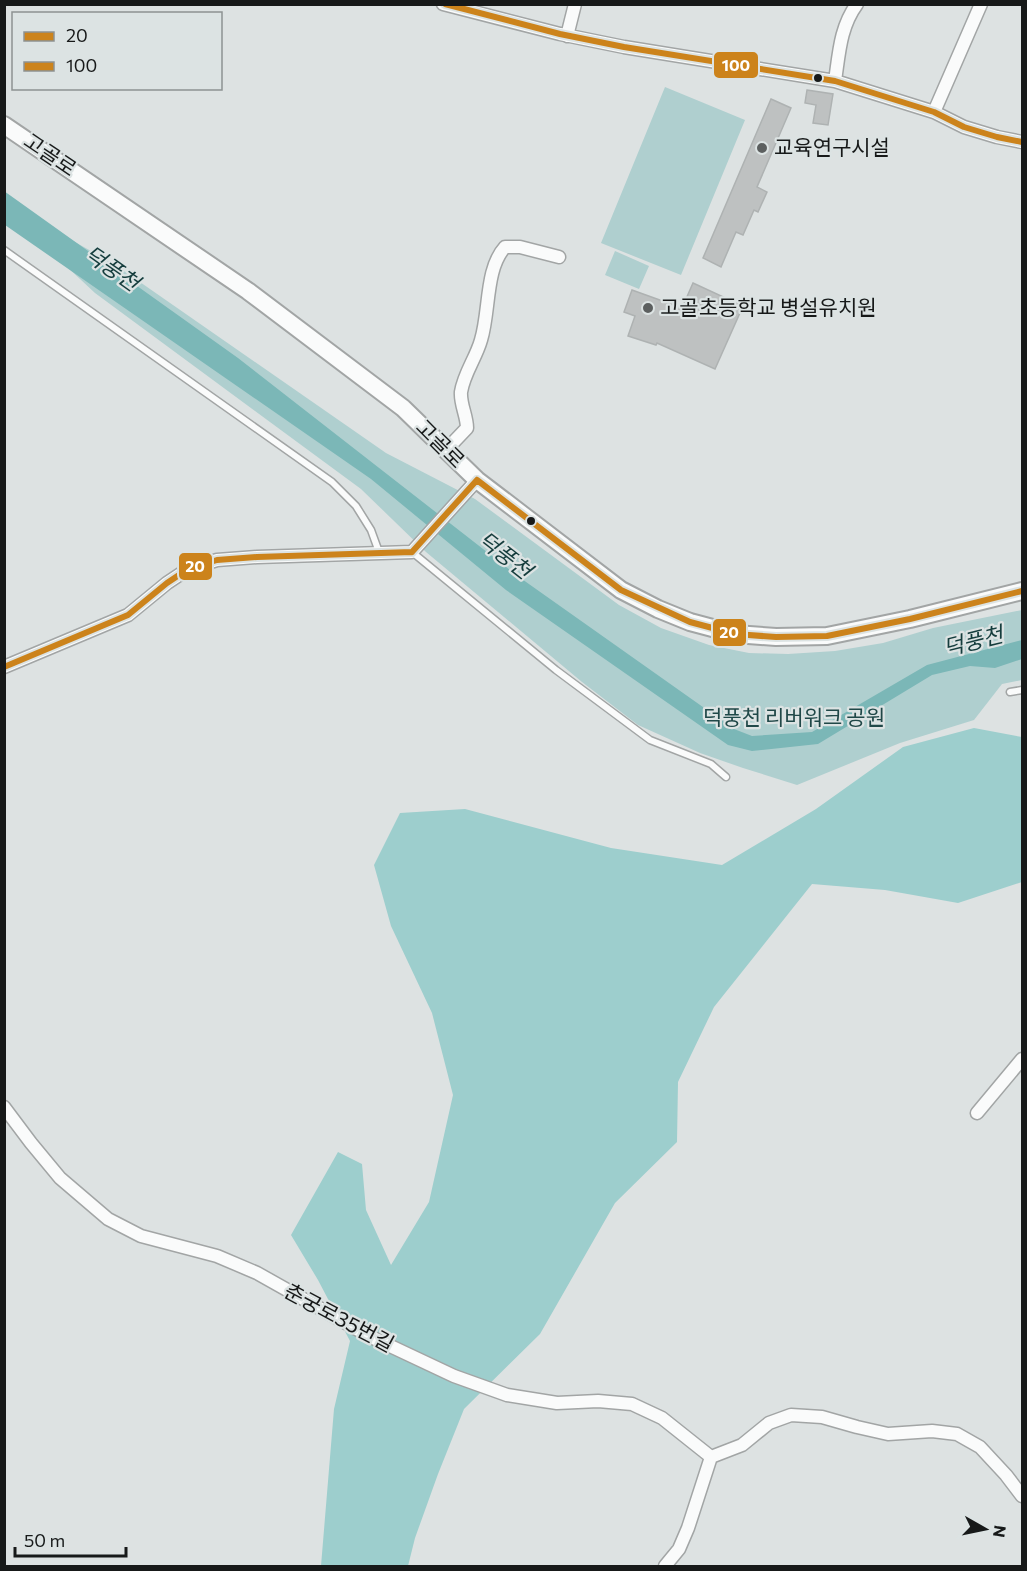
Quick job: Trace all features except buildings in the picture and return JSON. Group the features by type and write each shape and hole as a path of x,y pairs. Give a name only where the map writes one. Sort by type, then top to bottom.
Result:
{"street":[{"path":"443,4 567,36 835,81 934,112 964,127 1023,142"},
{"path":"567,36 575,4"},
{"path":"835,81 842,35 850,14 857,4"},
{"path":"934,112 981,4"},
{"name":"고골로","path":"4,124 248,291 403,408 477,480 621,590 690,622 735,634 776,637 826,636 901,621 1023,591"},
{"path":"446,450 467,429 461,395 466,374 481,340 493,267 499,254 505,247 520,247 560,257"},
{"path":"4,667 128,615 166,583 188,569 217,560 412,552 477,480"},
{"path":"977,1113 1023,1059"},
{"name":"춘궁로35번길","path":"4,1107 60,1178 108,1219 141,1236 188,1247 227,1260 257,1274 369,1336 454,1376 507,1395 557,1403 598,1401 633,1404 662,1418 711,1457"},
{"path":"665,1566 679,1549 688,1528 711,1457 742,1445 769,1423 791,1416 822,1417 888,1434 932,1431 957,1434 980,1447 1023,1496"}],"lane":[{"path":"4,250 332,482 356,506 371,530 379,552"},
{"path":"412,552 556,670 650,740 711,764 726,777"},
{"path":"1010,692 1023,690"}],"green space":[{"path":"665,87 745,120 681,275 601,243"},
{"name":"덕풍천 리버워크 공원","path":"4,202 114,264 386,453 475,499 619,605 661,628 709,645 749,653 788,654 835,651 883,643 933,628 1022,610 1022,680 1002,684 974,720 900,743 797,785 700,753 638,725 582,682 426,552 361,489 95,293 5,209"},
{"path":"615,251 649,266 639,289 605,275"}],"shaded area":[{"path":"4,191 238,358 519,577 734,729 752,736 812,732 927,665 1022,640 1022,659 995,668 970,666 932,675 818,744 752,751 728,745 506,590 371,479 5,225"},
{"path":"974,728 1022,737 1022,882 958,903 885,890 812,884 714,1007 678,1082 677,1142 615,1203 540,1334 464,1409 415,1538 408,1566 321,1566 334,1409 350,1341 291,1235 338,1152 362,1164 366,1210 391,1265 429,1202 453,1095 432,1013 391,926 374,865 400,813 465,809 611,848 722,865 816,809 903,747"}],"transit line":[{"name":"100","path":"445,4 560,34 624,47 835,81 934,112 964,127 1022,142"},
{"name":"20","path":"477,480 621,590 690,622 735,634 776,637 827,636 910,619 1022,591"},
{"name":"20","path":"412,552 477,480"},
{"name":"20","path":"4,667 128,615 188,569 217,560 412,552"}],"place":[{"name":"교육연구시설","path":"762,148"},
{"name":"고골초등학교 병설유치원","path":"648,308"}],"water label":[{"name":"덕풍천","path":"112,268"},
{"name":"덕풍천","path":"505,555"},
{"name":"덕풍천","path":"973,641"}]}
